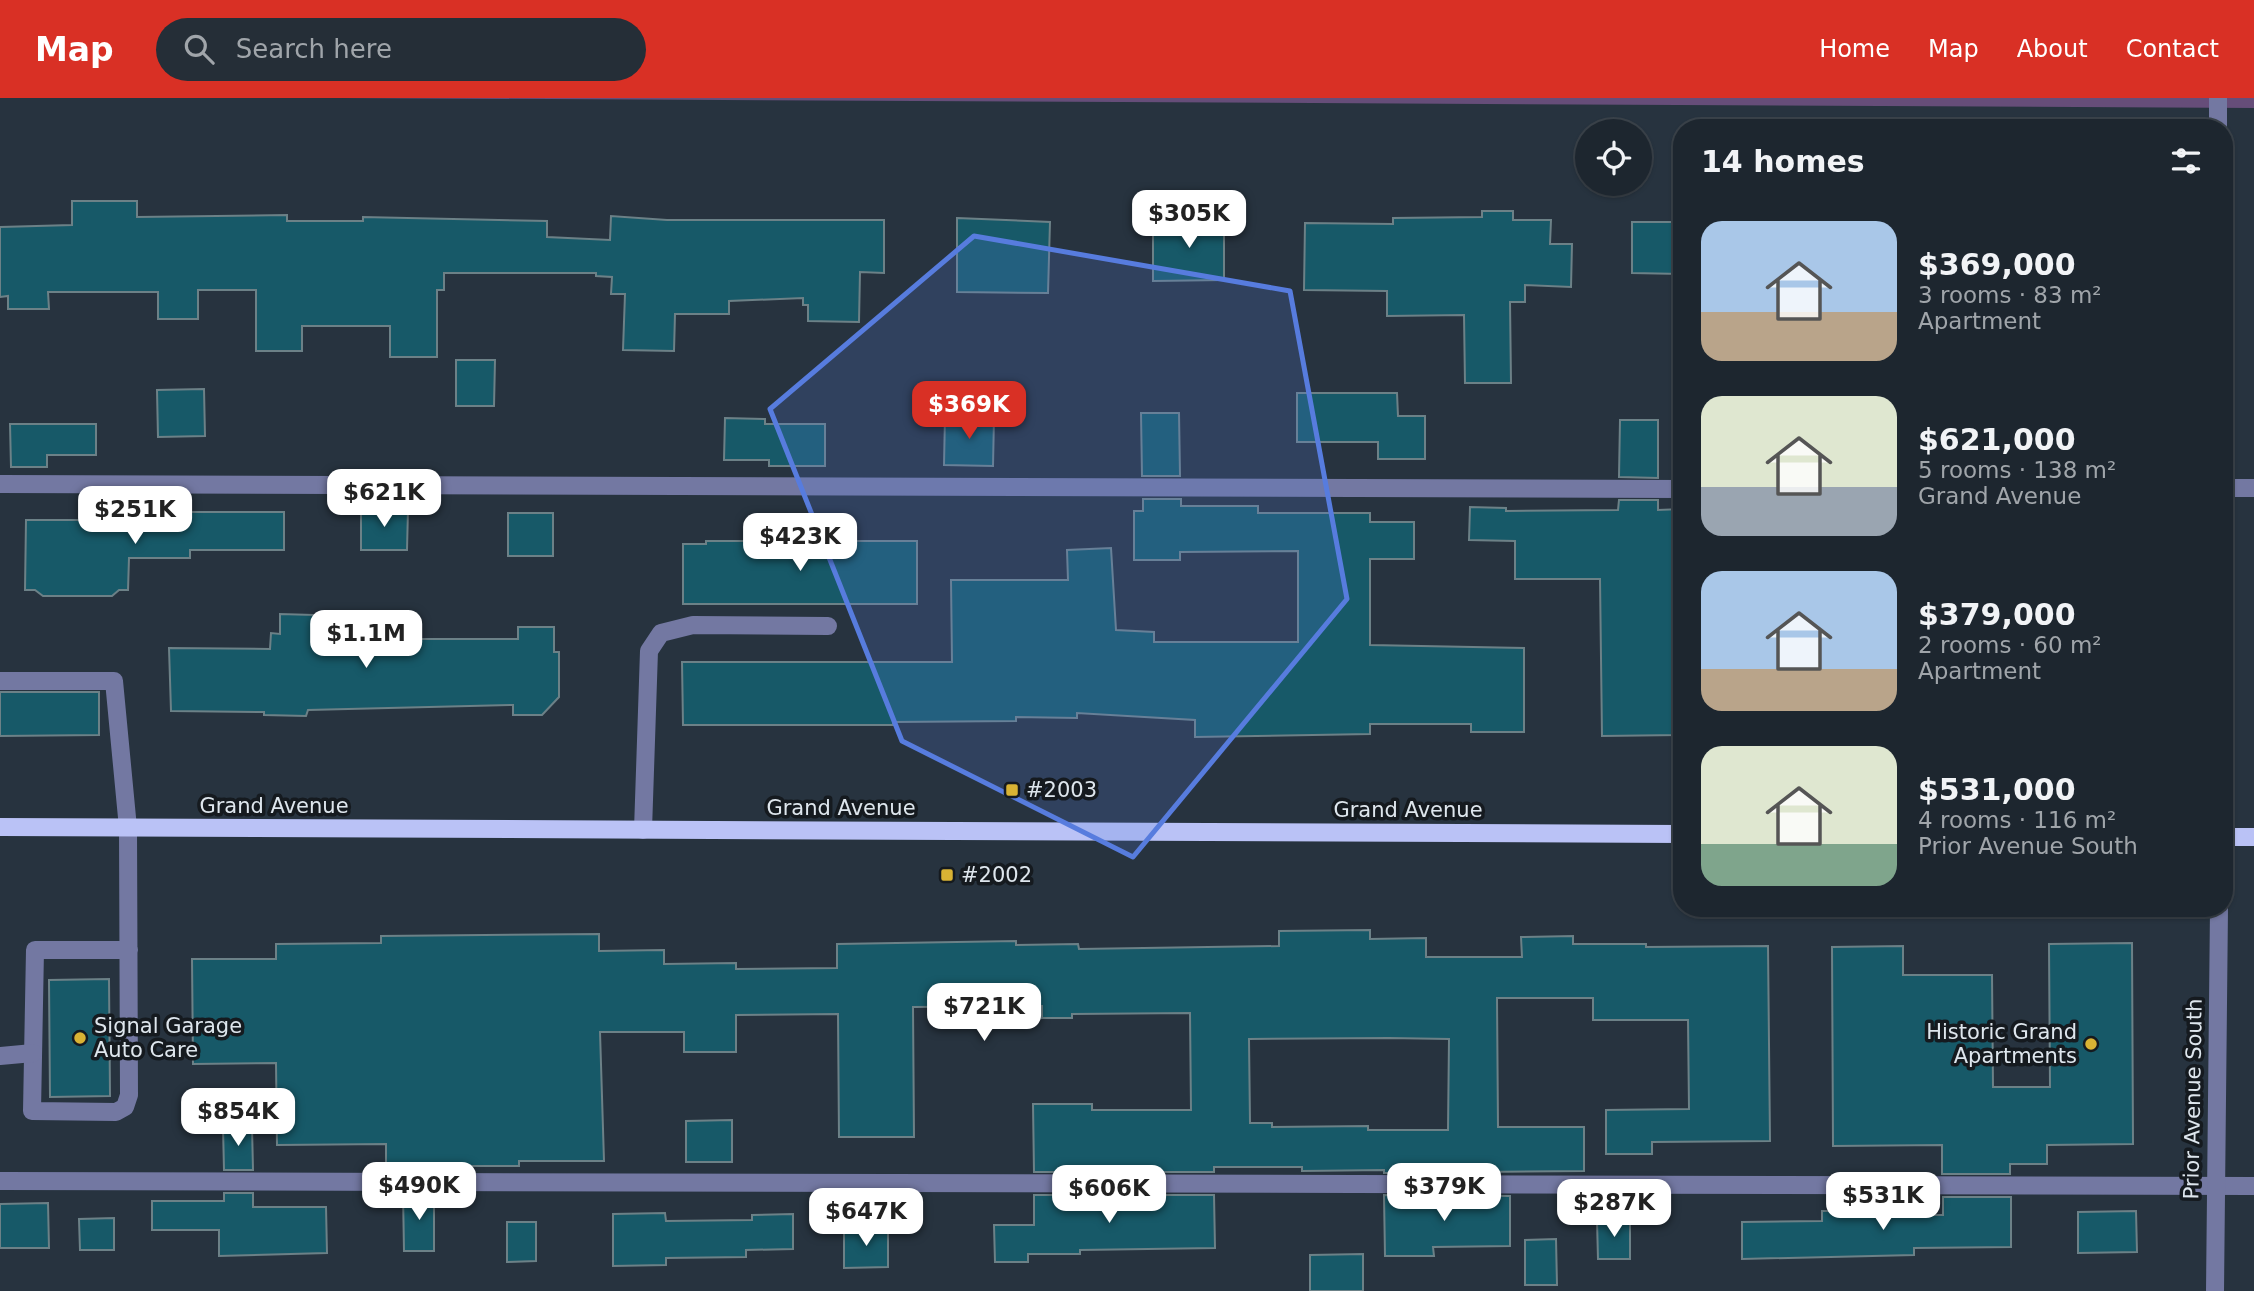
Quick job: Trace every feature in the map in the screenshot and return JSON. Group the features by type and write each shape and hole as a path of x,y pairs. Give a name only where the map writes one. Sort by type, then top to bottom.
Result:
{"main road":[{"name":"Grand Avenue","path":"0,827 1673,834"},
{"path":"2233,837 2254,837"}],"street":[{"path":"2218,98 2218,119"},
{"path":"0,484 1673,489"},
{"path":"2233,488 2254,488"},
{"path":"643,830 649,651 661,633 694,625 828,626"},
{"path":"0,681 114,681 128,828 129,950 129,1096 125,1107 116,1112 32,1111 35,950 129,950"},
{"name":"Prior Avenue South","path":"2215,1291 2219,917"},
{"path":"0,1056 33,1053"},
{"path":"0,1181 2254,1186"}],"highlighted area":[{"path":"974,236 1290,291 1347,599 1133,857 902,741 770,409"}],"shaded area":[{"path":"341,98 2254,98 2254,108"}],"building":[{"path":"72,201 137,201 137,217 287,215 287,221 363,221 363,217 547,221 547,237 610,240 611,216 667,220 884,220 884,273 860,272 859,322 808,321 808,305 803,305 803,298 729,301 729,314 675,314 674,351 623,350 625,294 611,294 612,277 596,276 596,273 444,273 444,290 437,290 437,357 390,357 390,326 302,326 302,351 256,351 256,290 198,290 198,319 158,319 158,292 48,292 49,309 8,309 8,296 0,297 0,227 72,225"},
{"path":"1482,211 1513,211 1513,220 1551,220 1550,244 1572,244 1571,287 1525,285 1525,302 1510,302 1511,383 1465,383 1464,315 1387,316 1387,291 1304,290 1305,223 1393,224 1393,218 1482,217"},
{"path":"957,218 1050,222 1048,293 957,292"},
{"path":"1224,219 1224,280 1153,281 1153,220"},
{"path":"1632,222 1673,222 1673,274 1632,273"},
{"path":"456,360 495,360 494,406 456,406"},
{"path":"204,389 205,436 158,437 157,390"},
{"path":"1297,393 1397,393 1398,416 1425,416 1425,459 1378,459 1378,442 1297,442"},
{"path":"1141,413 1179,413 1180,476 1142,476"},
{"path":"945,416 994,417 993,466 944,465"},
{"path":"725,418 765,419 765,424 825,424 825,466 769,466 769,460 724,460"},
{"path":"1620,420 1658,420 1658,478 1619,477"},
{"path":"10,424 96,424 96,455 47,455 47,467 11,467"},
{"path":"1143,499 1181,499 1181,506 1258,506 1258,513 1370,513 1370,522 1414,522 1414,559 1370,559 1370,645 1524,648 1524,732 1471,732 1471,724 1370,724 1370,734 1195,737 1195,720 1077,713 1077,718 1016,717 1016,721 893,722 893,725 683,725 682,662 952,662 951,580 1068,580 1067,550 1111,548 1116,630 1154,632 1154,642 1298,642 1298,551 1180,552 1180,560 1134,560 1134,511 1143,511"},
{"path":"1619,500 1658,500 1658,510 1673,509 1673,735 1602,736 1600,579 1515,579 1515,541 1469,540 1470,507 1506,508 1506,511 1618,510"},
{"path":"156,502 190,502 190,512 284,512 284,550 190,550 190,558 129,558 128,590 119,590 112,596 43,596 35,590 25,590 26,520 156,520"},
{"path":"361,509 408,509 407,550 361,550"},
{"path":"508,513 553,513 553,556 508,556"},
{"path":"706,541 917,541 917,604 683,604 683,544 706,544"},
{"path":"400,612 402,639 518,639 518,627 554,627 554,652 559,652 559,697 542,715 513,715 513,705 308,710 306,716 264,715 264,712 171,711 169,648 270,649 271,633 280,634 280,614 349,616 349,613"},
{"path":"0,692 99,692 99,735 0,736"},
{"path":"1370,930 1370,939 1426,938 1426,957 1522,957 1521,937 1573,936 1573,944 1646,944 1646,947 1768,946 1770,1141 1652,1142 1652,1154 1606,1154 1606,1110 1689,1109 1688,1020 1593,1020 1593,998 1497,998 1498,1127 1584,1127 1584,1171 1384,1173 1384,1170 1302,1171 1302,1167 1214,1167 1214,1172 1034,1172 1033,1104 1092,1104 1092,1110 1191,1110 1190,1013 1072,1014 1072,1018 1042,1018 1042,1006 913,1007 914,1137 839,1137 838,1014 736,1015 736,1052 684,1052 684,1032 600,1032 604,1161 519,1161 519,1166 433,1166 433,1171 403,1171 403,1166 386,1166 386,1144 277,1145 276,1063 193,1064 192,959 276,959 276,944 381,943 381,936 599,934 599,951 664,950 664,964 736,963 736,969 837,968 837,944 1016,941 1016,945 1078,944 1079,949 1279,946 1279,931","holes":["1249,1039 1449,1039 1448,1130 1368,1130 1368,1126 1272,1127 1272,1123 1250,1123"]},
{"path":"2132,943 2133,1144 2047,1145 2047,1164 2010,1164 2010,1174 1942,1174 1942,1145 1833,1146 1832,947 1903,946 1903,975 1992,975 1993,1087 2050,1087 2049,944"},
{"name":"Signal Garage Auto Care","path":"109,979 110,1096 50,1097 49,980"},
{"path":"732,1120 732,1162 686,1162 686,1121"},
{"path":"223,1127 252,1127 253,1170 224,1170"},
{"path":"224,1193 253,1193 253,1207 326,1207 327,1253 219,1256 219,1230 152,1230 152,1201 224,1201"},
{"path":"403,1193 434,1193 434,1251 404,1251"},
{"path":"1034,1195 1214,1195 1215,1248 1080,1250 1080,1254 1028,1254 1028,1262 995,1262 994,1225 1034,1225"},
{"path":"1384,1195 1510,1196 1510,1246 1433,1247 1434,1256 1385,1256"},
{"path":"1943,1197 2011,1197 2011,1247 1914,1248 1914,1255 1742,1259 1742,1222 1822,1221 1822,1211 1866,1211 1866,1215 1943,1215"},
{"path":"48,1203 49,1248 0,1248 0,1204"},
{"path":"2136,1211 2137,1252 2078,1253 2078,1212"},
{"path":"665,1213 666,1221 752,1220 752,1215 793,1214 793,1249 746,1250 746,1257 666,1258 666,1265 613,1266 613,1214"},
{"path":"114,1218 114,1250 80,1250 79,1219"},
{"path":"1597,1220 1630,1220 1630,1259 1598,1259"},
{"path":"507,1222 536,1222 536,1261 507,1262"},
{"path":"888,1228 888,1267 844,1268 844,1229"},
{"path":"1556,1239 1557,1285 1525,1285 1525,1240"},
{"path":"1363,1254 1363,1291 1310,1291 1310,1255"}],"place":[{"name":"#2003","path":"1012,790"},
{"name":"#2002","path":"947,875"},
{"name":"Signal Garage Auto Care","path":"80,1038"},
{"name":"Historic Grand Apartments","path":"2091,1044"}]}
